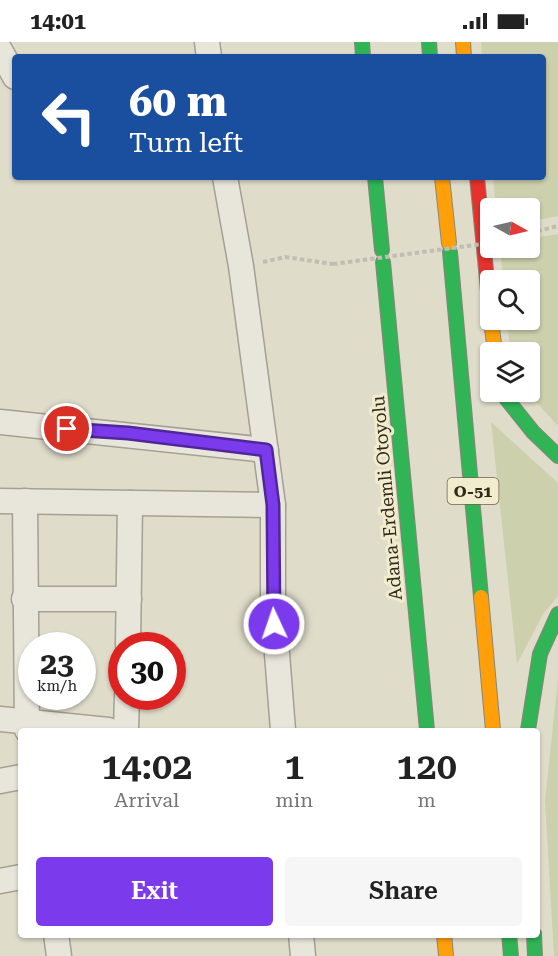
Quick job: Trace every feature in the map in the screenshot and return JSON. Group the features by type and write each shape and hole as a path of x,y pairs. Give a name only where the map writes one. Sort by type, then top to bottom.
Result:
{"highway":[{"name":"Adana-Erdemli Otoyolu","path":"375,180 428,728"},
{"name":"O-51","path":"442,180 494,728"},
{"path":"477,180 486,270"},
{"path":"509,402 533,432 558,456"},
{"path":"528,728 540,654 558,614"},
{"path":"444,938 446,956"},
{"path":"509,938 511,956"},
{"path":"534,938 535,956"}],"street":[{"path":"0,50 12,71"},
{"path":"226,180 241,266 273,505 273,603 284,728"},
{"path":"0,422 266,450"},
{"path":"0,501 273,505"},
{"path":"25,501 24,599 27,727"},
{"path":"128,632 130,503"},
{"path":"24,599 129,598"},
{"path":"126,728 127,710"},
{"path":"0,719 27,727 54,728"},
{"path":"0,781 18,778"},
{"path":"0,881 18,878"},
{"path":"57,938 59,956"},
{"path":"301,938 303,956"}],"path":[{"path":"540,230 558,226"},
{"path":"241,266 285,257 333,264 480,244"}],"green space":[{"path":"481,42 558,42 558,216 540,219 540,198 495,198 493,180 546,180 546,54 482,54"},
{"path":"558,234 558,426 536,402 540,402 540,342 509,342 508,330 540,330 540,270 502,270 501,258 540,258 540,237"},
{"path":"491,422 558,483 558,596 543,614 517,664"},
{"path":"558,678 558,956 554,956 545,801"}],"traffic: fast":[{"path":"362,42 363,54"},
{"path":"429,42 430,54"},
{"path":"375,180 382,250"},
{"path":"450,252 481,597"},
{"path":"383,262 427,728"},
{"path":"509,402 533,432 558,456"},
{"path":"528,728 540,654 558,614"},
{"path":"509,938 511,956"},
{"path":"534,938 535,956"}],"traffic: slow":[{"path":"463,42 464,54"},
{"path":"442,180 449,243"},
{"path":"492,330 494,342"},
{"path":"481,597 493,728"},
{"path":"444,938 446,956"}],"traffic: jam":[{"path":"477,180 486,270"}],"route":[{"path":"67,429 128,433 266,450 273,505 274,624"}]}
